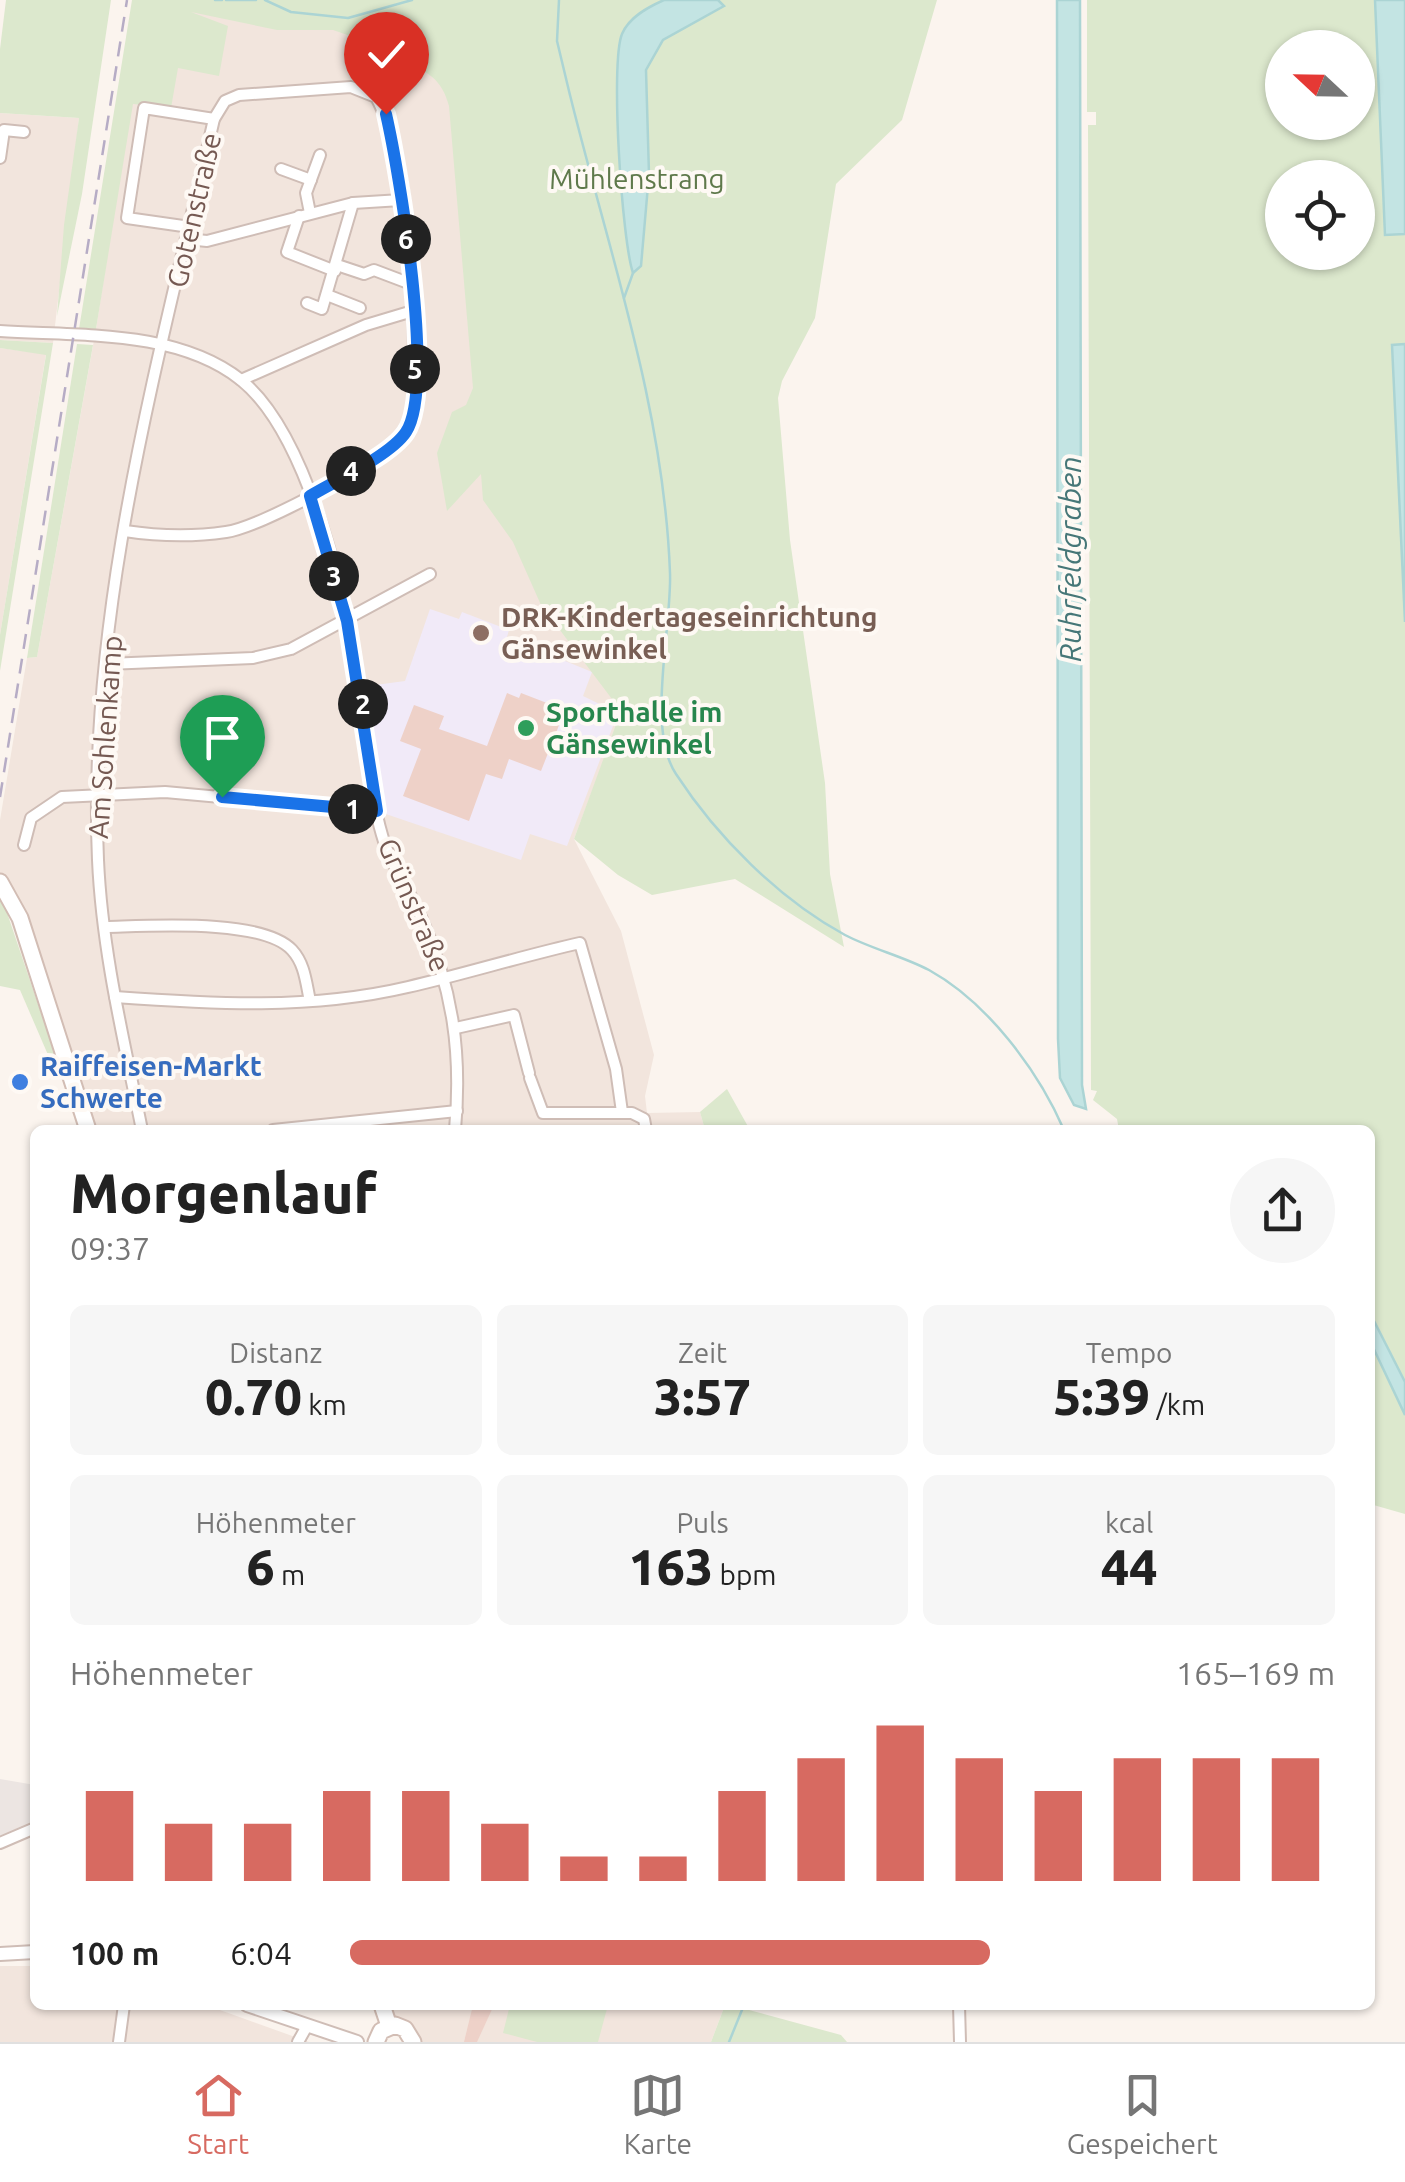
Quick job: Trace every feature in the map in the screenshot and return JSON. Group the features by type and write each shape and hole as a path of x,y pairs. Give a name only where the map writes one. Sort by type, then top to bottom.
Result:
{"main road":[{"path":"0,882 20,918 86,1125"},
{"path":"384,2010 389,2026"},
{"path":"376,2042 389,2026"},
{"path":"389,2026 406,2029 413,2042"}],"street":[{"name":"Gotenstraße","path":"125,531 158,536 230,532 310,496 390,446 408,429 413,417 416,310 386,114 376,97 351,88 239,95 225,100 214,119 162,346"},
{"path":"214,119 144,108 127,218 207,241 353,203 401,200"},
{"path":"0,158 4,130 24,132"},
{"path":"320,155 306,193 305,214 288,252 364,274 374,270 411,284"},
{"path":"281,169 311,180"},
{"path":"307,303 322,309 353,203"},
{"path":"327,295 360,308"},
{"path":"241,380 366,326 416,310"},
{"name":"Grünstraße","path":"0,330 162,346 200,356 241,380 262,400 294,448 347,621 377,811 390,857 446,977 456,1028 455,1125"},
{"name":"Am Sohlenkamp","path":"141,1125 115,997 98,862 98,796 107,664 125,531 162,346"},
{"path":"107,664 253,658 292,649 430,574"},
{"path":"24,845 32,818 49,802 98,796 165,792 377,811"},
{"path":"106,926 185,926 262,934 292,950 304,969 310,1001"},
{"path":"115,997 240,1006 310,1001 406,988 580,943 616,1070 622,1112"},
{"path":"456,1028 514,1015 543,1113 622,1112 644,1119 645,1125"},
{"path":"321,1125 456,1111"},
{"path":"0,1843 30,1830"},
{"path":"0,1954 30,1952"},
{"path":"119,2042 123,2010"},
{"path":"261,2010 356,2042"},
{"path":"959,2010 960,2042"},
{"path":"298,2042 307,2026"}],"shaded area":[{"path":"188,5 406,41 448,85 626,701 574,839 621,931 654,1055 645,1096 647,1113 700,1112 704,1125 88,1125 58,1008 16,894 0,876 0,820 27,658 37,657 96,329 132,97"},
{"path":"0,113 79,118 53,343 0,340"},
{"path":"0,348 46,354 0,635"},
{"path":"430,609 459,619 462,612 509,630 507,637 592,672 583,696 618,713 567,846 530,834 521,860 377,811 360,687 405,681"},
{"path":"0,1779 30,1784 30,1822 0,1836"},
{"path":"0,1966 30,1966 30,2010 220,2010 309,2042 0,2042"},
{"path":"391,2010 723,2010 711,2042 414,2042"}],"green space":[{"path":"6,0 111,0 82,194 57,316 64,225 79,118 0,113 0,49"},
{"name":"Mühlenstrang","path":"132,0 937,0 902,120 836,184 815,318 782,381 778,398 790,540 825,783 830,874 844,947 735,879 652,895 618,875 574,839 621,711 541,605 513,542 483,500 481,474 447,511 437,453 452,412 466,405 473,388 449,106 432,77 402,63 406,46 368,42 333,30 277,30 191,12 228,26 219,76 178,68 171,108 133,104 96,329 79,329"},
{"path":"1087,0 1375,0 1385,235 1405,234 1405,344 1392,346 1405,622 1405,1382 1375,1323 1375,1125 1118,1125 1117,1119 1093,1100 1097,1091 1091,1090 1088,125 1096,125 1096,112 1087,112"},
{"path":"0,340 53,343 0,671 0,635 46,355 0,348"},
{"path":"77,344 93,345 37,657 27,658"},
{"path":"0,892 62,1075 58,1078 20,990 0,986"},
{"path":"727,1089 747,1125 704,1125 700,1112"},
{"path":"1375,1352 1405,1415 1405,1514 1375,1505"},
{"path":"509,2010 607,2010 598,2042 537,2042 503,2033"},
{"path":"723,2010 749,2010 841,2035 847,2042 711,2042"}],"water":[{"path":"664,0 718,0 724,6 663,40 646,70 649,174 641,266 633,273 619,152 619,51 629,22"},
{"name":"Ruhrfeldgraben","path":"1057,0 1080,0 1082,1085 1086,1109 1074,1105 1060,1078 1058,1039"},
{"path":"1375,0 1405,0 1405,234 1385,235"},
{"path":"1405,344 1405,622 1392,345"},
{"path":"1375,1323 1405,1382 1405,1415 1375,1352"}],"building":[{"path":"507,693 519,698 521,693 565,710 541,771 509,759 502,779 486,774 469,821 403,796 421,749 400,741 414,705 444,716 439,729 487,746"},
{"path":"472,2010 492,2010 477,2042 464,2042"}],"waterway":[{"path":"215,0 222,0"},
{"path":"226,0 256,0"},
{"path":"265,0 291,12 348,18 412,0"},
{"name":"Mühlenstrang","path":"559,0 557,41 646,389 666,511 670,596 661,705 667,755 710,821 773,885 845,935 929,970 971,1000 1025,1061 1062,1125"},
{"path":"624,298 633,273"},
{"name":"Mühlenstrang","path":"729,2042 742,2010"}],"railway":[{"path":"0,797 127,0"}],"place":[{"name":"DRK-Kindertageseinrichtung Gänsewinkel","path":"481,633"},
{"name":"Sporthalle im Gänsewinkel","path":"526,728"},
{"name":"Raiffeisen-Markt Schwerte","path":"20,1082"}],"route":[{"path":"222,797 377,811 347,621 310,496 402,438 413,417 416,310 386,114"}]}
